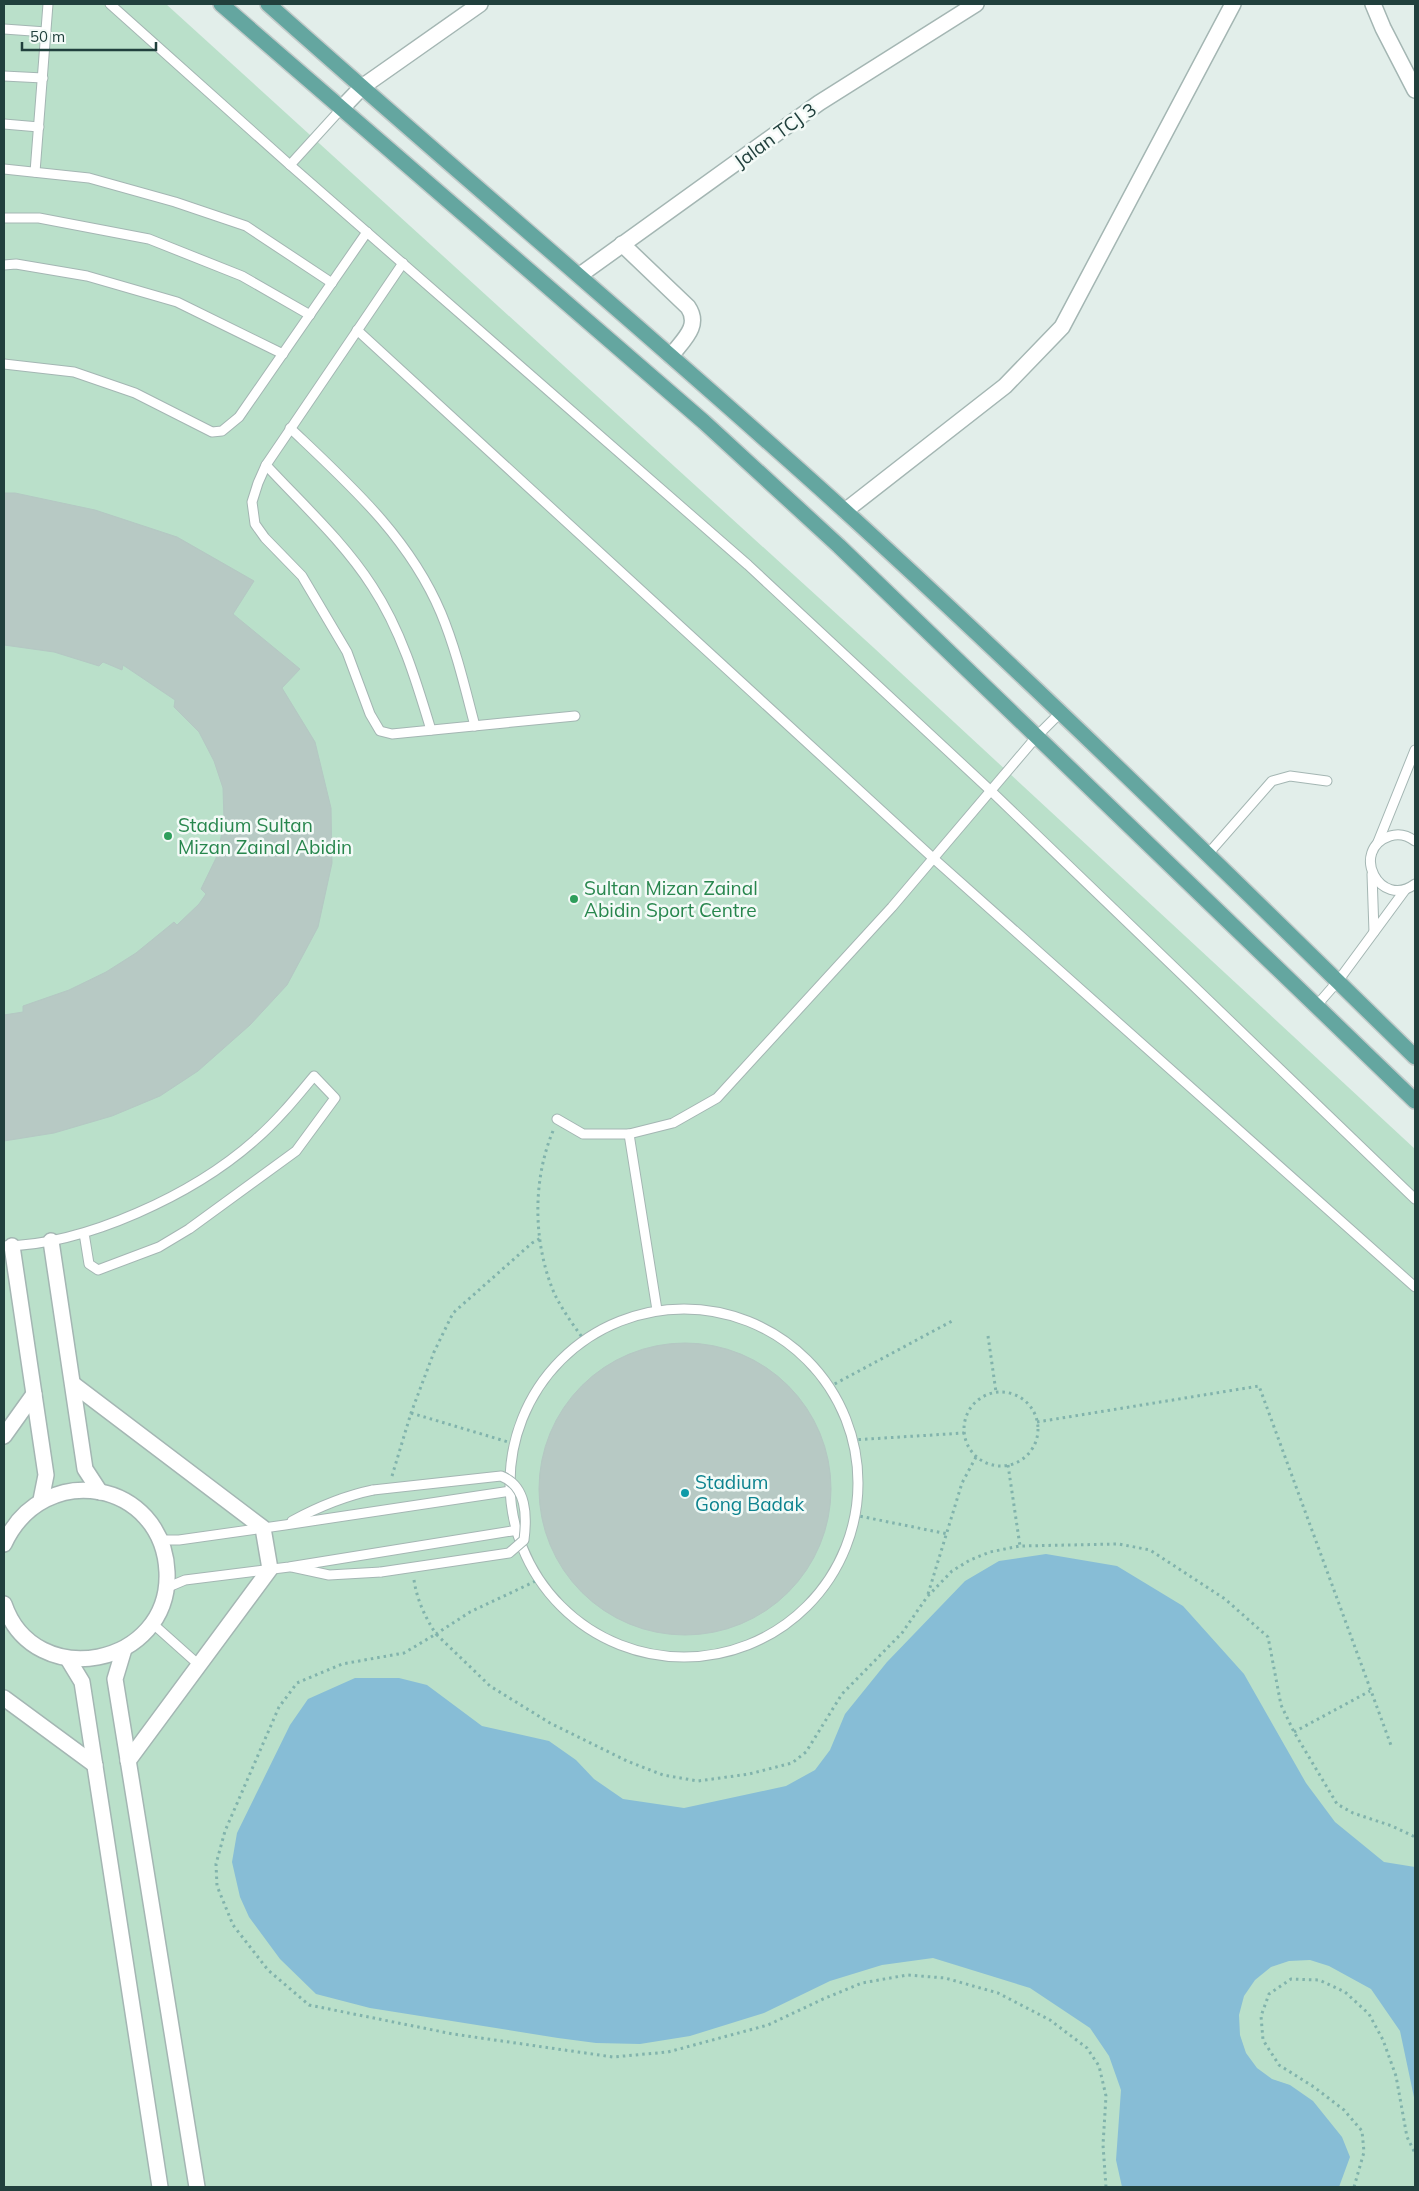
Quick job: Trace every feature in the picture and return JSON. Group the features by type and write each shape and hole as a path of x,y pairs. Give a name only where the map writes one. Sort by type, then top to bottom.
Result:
{"main road":[{"path":"221,4 704,422 839,546 1038,735 1415,1101"},
{"path":"268,4 580,275 844,511 1061,712 1415,1056"}],"street":[{"path":"341,109 362,87 480,4"},
{"name":"Jalan TCJ 3","path":"580,275 819,103 976,4"},
{"path":"844,511 1005,386 1062,326 1233,4"},
{"path":"1373,4 1383,28 1415,90"},
{"path":"622,244 688,307 692,314 694,320 692,328 671,356"},
{"path":"51,1241 85,1470 100,1492"},
{"path":"8,1246 46,1474 41,1500"},
{"path":"72,1384 263,1528 270,1569 128,1761"},
{"path":"4,1436 34,1394"},
{"path":"4,1544 11,1528 24,1512 41,1500 67,1491 80,1489 100,1492 119,1498 136,1509 150,1523 160,1540 165,1556 166,1588 161,1606 152,1623 140,1638 124,1649 97,1659 68,1659 43,1650 22,1635 7,1614 4,1604"},
{"path":"124,1649 115,1679 197,2187"},
{"path":"68,1659 82,1682 160,2187"},
{"path":"4,1698 94,1765"}],"lane":[{"path":"36,172 48,4"},
{"path":"110,4 290,165 748,564 990,791 1415,1199"},
{"path":"4,29 46,32"},
{"path":"4,76 43,78"},
{"path":"290,165 341,109"},
{"path":"4,124 39,128"},
{"path":"4,169 89,178 175,202 246,226 332,282"},
{"path":"4,218 39,218 149,239 242,276 310,315"},
{"path":"4,364 74,372 135,393 212,432 222,431 240,417 367,232"},
{"path":"403,263 266,465 252,502 256,524 265,538 302,576 347,652 370,714 380,731 392,734 575,716"},
{"path":"4,265 16,264 87,276 177,302 283,354"},
{"path":"357,330 933,858 1415,1286"},
{"path":"290,428 373,508 414,561 440,611 454,647 475,726"},
{"path":"266,465 335,539 372,585 397,631 410,662 431,730"},
{"path":"557,1119 583,1134 629,1134 673,1123 717,1098 892,907 1038,735 1061,712"},
{"path":"1374,932 1371,857 1415,750"},
{"path":"1406,773 1415,775"},
{"path":"1208,854 1272,781 1290,776 1327,781"},
{"path":"1378,843 1393,835 1401,834 1415,841"},
{"path":"1372,872 1382,885 1397,891 1405,890 1415,885"},
{"path":"1316,1005 1338,981 1405,890"},
{"path":"8,1246 51,1241 84,1233 152,1205 210,1174 254,1141 283,1113 314,1076 335,1098 296,1151 189,1229 159,1247 98,1270 89,1264 84,1233"},
{"path":"629,1134 656,1310"},
{"path":"674,1308 710,1310 728,1314 762,1327 792,1346 818,1372 843,1412 852,1440 858,1478 854,1515 843,1553 824,1586 797,1615 765,1637 728,1652 690,1657 651,1654 614,1642 596,1633 565,1610 540,1579 518,1530 511,1491 515,1444 529,1404 538,1390 553,1368 584,1340 618,1321 656,1310 674,1308"},
{"path":"285,1525 328,1503 357,1493 492,1476 509,1479 520,1491 523,1499 524,1540 509,1553 381,1572 329,1575 289,1567"},
{"path":"160,1540 179,1540 511,1491"},
{"path":"166,1588 185,1580 289,1567 518,1530"},
{"path":"152,1623 199,1665"}],"path":[{"path":"557,1119 540,1170 538,1204 541,1238 546,1268 556,1296 584,1340"},
{"path":"388,1489 411,1413 434,1352 453,1313 525,1249 541,1238"},
{"path":"829,1387 954,1320"},
{"path":"988,1336 996,1392"},
{"path":"1037,1422 1259,1386 1392,1748"},
{"path":"996,1392 1008,1392 1019,1396 1028,1404 1037,1422 1037,1438 1032,1450 1023,1459 1008,1465 999,1466 987,1463 976,1456 968,1446 964,1433 968,1411 975,1402 985,1395 996,1392"},
{"path":"411,1413 515,1444"},
{"path":"852,1440 964,1433"},
{"path":"927,1597 948,1534 962,1483 976,1456"},
{"path":"1008,1465 1020,1546"},
{"path":"854,1515 948,1534"},
{"path":"412,1568 416,1595 427,1621 436,1634 490,1686 550,1722 627,1761 663,1775 698,1781 749,1774 792,1763 806,1752 842,1694 902,1633 927,1597 952,1571 970,1560 990,1552 1020,1546 1118,1544 1150,1550 1225,1599 1268,1638 1281,1705 1294,1732 1338,1804 1353,1813 1392,1826 1415,1838"},
{"path":"540,1579 470,1612 404,1653 342,1664 297,1682 279,1706 224,1831 216,1864 217,1886 233,1926 268,1970 309,2005 454,2034 613,2057 668,2052 739,2034 768,2025 862,1983 906,1975 945,1978 998,1993 1050,2020 1087,2048 1099,2066 1106,2096 1103,2145 1106,2187"},
{"path":"1294,1732 1370,1691"},
{"path":"1354,2187 1364,2152 1362,2131 1344,2110 1314,2087 1279,2065 1263,2040 1261,2016 1269,1994 1291,1979 1319,1980 1345,1992 1370,2014 1383,2040 1396,2076 1406,2136 1415,2153"}],"green space":[{"name":"Sultan Mizan Zainal Abidin Sport Centre","path":"4,4 166,4 874,648 1415,1149 1415,2187 4,2187"}],"water":[{"path":"1046,1554 1117,1566 1183,1606 1244,1674 1306,1783 1335,1822 1384,1862 1415,1867 1415,2102 1400,2031 1371,1989 1329,1966 1310,1960 1289,1961 1271,1967 1255,1980 1244,1996 1239,2015 1240,2035 1246,2053 1257,2068 1272,2079 1290,2085 1313,2101 1342,2137 1350,2157 1339,2187 1122,2187 1116,2160 1121,2090 1109,2056 1090,2028 1030,1988 933,1958 882,1965 830,1981 764,2013 690,2036 640,2044 596,2043 370,2008 316,1994 280,1959 249,1917 240,1897 232,1862 237,1833 290,1725 308,1699 355,1678 399,1678 427,1685 482,1726 549,1741 576,1760 594,1779 623,1799 684,1808 786,1786 815,1770 830,1750 845,1714 887,1662 965,1581 999,1561"}],"building":[{"name":"Stadium Sultan Mizan Zainal Abidin","path":"4,493 15,493 95,510 177,537 254,581 233,614 300,669 282,688 315,742 331,808 332,863 318,927 287,985 250,1025 198,1071 160,1096 112,1116 54,1133 4,1141 4,1015 23,1012 23,1006 69,990 106,972 136,953 174,922 177,925 199,904 206,894 201,889 218,854 224,820 223,788 214,761 199,732 174,707 175,700 123,665 122,670 103,662 99,666 54,652 4,645"},
{"name":"Stadium Gong Badak","path":"685,1343 727,1349 754,1360 778,1376 798,1396 814,1420 825,1447 831,1489 825,1531 814,1558 798,1582 778,1602 754,1618 727,1629 685,1635 643,1629 616,1618 592,1602 572,1582 556,1558 545,1531 539,1489 545,1447 556,1420 572,1396 592,1376 616,1360 643,1349"}],"place":[{"name":"Stadium Sultan Mizan Zainal Abidin","path":"168,836"},
{"name":"Sultan Mizan Zainal Abidin Sport Centre","path":"574,899"},
{"name":"Stadium Gong Badak","path":"685,1493"}]}
